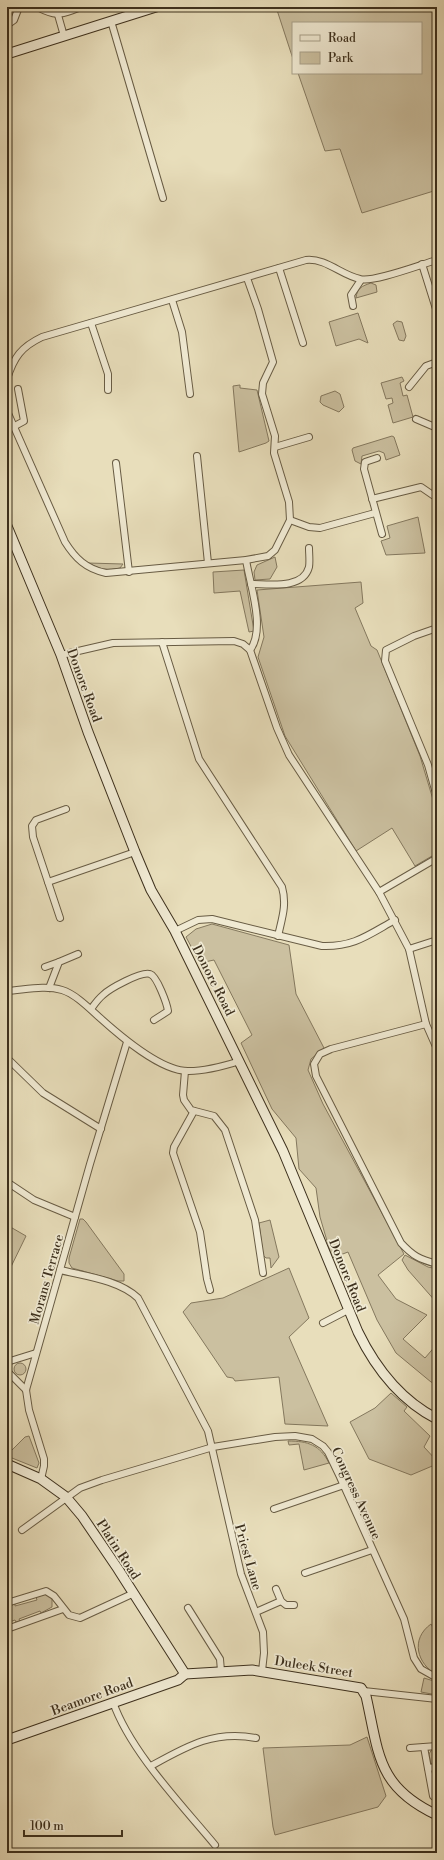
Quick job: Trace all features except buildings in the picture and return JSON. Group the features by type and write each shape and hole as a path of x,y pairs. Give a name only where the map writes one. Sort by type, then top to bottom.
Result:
{"street":[{"path":"7,25 14,20 19,7"},
{"path":"37,7 58,15 82,7"},
{"path":"7,54 156,7"},
{"path":"58,15 64,36"},
{"path":"111,21 163,198"},
{"path":"7,379 14,360 27,345 42,337 279,268 312,259 324,262 361,280 375,278 437,260"},
{"path":"422,264 437,312"},
{"path":"279,268 303,343"},
{"path":"7,411 65,542 74,556 86,566 97,572 129,572 246,560 268,556 275,550 290,520 289,502 274,453 275,436 262,394 263,383 273,362 258,309 247,278"},
{"path":"353,306 351,295 361,280"},
{"path":"172,300 182,332 190,394"},
{"path":"91,323 108,374 108,390"},
{"path":"409,387 426,366 437,362"},
{"path":"13,427 24,421 18,389"},
{"path":"416,419 437,428"},
{"path":"275,446 309,437"},
{"path":"197,456 208,563"},
{"path":"377,458 365,462 364,469 382,534"},
{"path":"116,463 129,572"},
{"path":"372,499 421,487 437,498"},
{"path":"290,520 309,527 320,528 375,513"},
{"name":"Donore Road","path":"7,526 61,655 88,732 151,890 175,931 283,1151 348,1310 372,1360 390,1383 409,1400 437,1419"},
{"path":"251,584 286,584 300,580 309,568 309,548"},
{"path":"246,560 251,584 257,630 257,638 250,650"},
{"path":"437,628 414,636 386,650 385,662 428,765 437,797"},
{"path":"61,655 113,643 234,641 243,644 250,650 277,728 289,754 380,892 395,920 408,949 426,1024 437,1049"},
{"path":"162,642 199,758 282,887 285,899 284,911 278,936"},
{"path":"60,918 34,837 32,826 36,820 66,809"},
{"path":"48,882 135,852"},
{"path":"380,892 437,858"},
{"path":"175,931 205,919 322,946 338,947 356,942 395,920"},
{"path":"408,949 437,940"},
{"path":"45,967 78,954"},
{"path":"50,988 59,962"},
{"path":"91,1009 109,990 141,974 149,973 154,977 168,1006 168,1012 154,1020"},
{"path":"7,991 50,988 62,990 71,994 91,1009 127,1042 154,1059 186,1071 225,1066 240,1061"},
{"path":"426,1024 331,1049 320,1054 314,1064 316,1076 400,1243 420,1260 437,1264"},
{"name":"Morans Terrace","path":"41,1479 44,1470 44,1459 28,1410 26,1390 127,1042"},
{"path":"7,1058 43,1093 101,1128"},
{"path":"186,1071 183,1095 187,1105 194,1111 214,1116 225,1130 255,1220 263,1273"},
{"path":"194,1111 172,1153 200,1232 210,1290"},
{"path":"7,1182 34,1200 75,1217"},
{"name":"Priest Lane","path":"60,1270 121,1286 131,1291 138,1298 208,1431 213,1447 231,1538 241,1574 256,1612 264,1639 262,1671"},
{"path":"323,1323 348,1310"},
{"path":"7,1362 36,1353"},
{"path":"7,1371 26,1390"},
{"name":"Congress Avenue","path":"22,1530 80,1488 102,1480 213,1447 275,1437 295,1436 312,1439 323,1446 328,1452 344,1485 404,1619 414,1658 421,1669 437,1678"},
{"name":"Platin Road","path":"7,1464 41,1479 66,1497 82,1516 185,1674"},
{"path":"274,1508 344,1485"},
{"path":"305,1573 372,1550"},
{"path":"276,1589 281,1601 286,1606 294,1605"},
{"path":"7,1602 46,1590 54,1596 69,1615 80,1618 132,1594"},
{"path":"256,1612 281,1601"},
{"path":"188,1608 220,1659 221,1671"},
{"path":"7,1629 63,1609"},
{"name":"Duleek Street","path":"185,1674 201,1674 221,1671 262,1671 356,1686 364,1691 369,1690 437,1699"},
{"name":"Beamore Road","path":"7,1740 178,1680 185,1674"},
{"path":"364,1691 380,1756 391,1781 408,1799 437,1815"},
{"path":"113,1702 119,1720 130,1738 215,1845"},
{"path":"151,1766 169,1756 217,1736 241,1735 256,1738"},
{"path":"410,1748 437,1746"},
{"path":"424,1747 430,1786 433,1796 437,1798"},
{"path":"428,1768 437,1767"}],"green space":[{"path":"276,7 437,7 437,190 362,213 340,149 325,151 298,74 422,74 422,22 292,22 292,56"},
{"path":"371,283 376,285 377,292 356,298 360,288"},
{"path":"358,313 368,343 359,339 336,346 329,322"},
{"path":"397,321 402,322 406,336 404,341 399,340 393,324"},
{"path":"402,377 404,381 400,383 403,396 407,395 413,417 393,423 388,405 393,403 392,398 386,399 381,383"},
{"path":"240,385 240,388 257,390 269,441 239,452 233,386"},
{"path":"335,391 340,394 344,407 339,412 323,405 320,402 321,396"},
{"path":"392,436 394,437 400,455 386,460 384,453 379,451 362,456 361,464 355,461 352,450 353,448"},
{"path":"418,517 425,553 386,555 381,541 390,538 387,526"},
{"path":"275,557 277,567 270,579 255,580 254,572 257,565"},
{"path":"88,563 123,564 120,568 108,569 96,567"},
{"path":"244,570 254,631 249,632 240,591 214,593 213,572"},
{"path":"361,582 363,603 355,608 371,646 377,650 420,756 437,813 437,853 415,866 392,828 356,851 285,736 258,657 264,637 257,590"},
{"path":"212,924 289,945 296,994 324,1048 311,1059 308,1070 323,1104 404,1254 378,1275 396,1299 427,1315 403,1339 425,1358 437,1344 437,1384 431,1382 396,1353 377,1320 348,1252 332,1258 320,1217 316,1188 299,1169 296,1138 272,1109 241,1043 252,1035 214,960 200,963 186,937 196,929"},
{"path":"80,1219 83,1219 86,1222 124,1274 124,1281 118,1281 72,1268 69,1263 69,1258"},
{"path":"270,1220 279,1257 271,1268 270,1258 266,1258 263,1255 259,1223"},
{"path":"7,1225 26,1236 7,1275"},
{"path":"405,1255 428,1267 437,1269 437,1303 408,1270 402,1260"},
{"path":"289,1268 309,1318 289,1337 328,1426 285,1424 279,1377 235,1381 233,1378 227,1377 183,1312 191,1303 223,1298"},
{"path":"18,1363 22,1363 26,1369 22,1375 18,1375 14,1371 14,1367"},
{"path":"391,1393 407,1407 404,1411 430,1436 424,1447 437,1461 437,1464 411,1475 369,1459 350,1422 375,1408"},
{"path":"29,1436 39,1463 37,1468 7,1456 7,1448 11,1451 25,1437"},
{"path":"288,1441 302,1442 313,1445 322,1452 329,1463 304,1470 299,1444 289,1445"},
{"path":"46,1594 52,1598 52,1607 41,1613 40,1611 19,1619 20,1621 16,1622 15,1620 7,1623 7,1606 15,1604 15,1606 37,1600 36,1597"},
{"path":"431,1624 437,1635 434,1647 437,1654 437,1675 430,1670 421,1658 418,1644 424,1630"},
{"path":"424,1678 437,1682 437,1695 421,1692"},
{"path":"367,1737 386,1796 378,1807 275,1835 263,1748 350,1745"},
{"path":"432,1749 437,1749 437,1765 431,1764 429,1754"}]}
